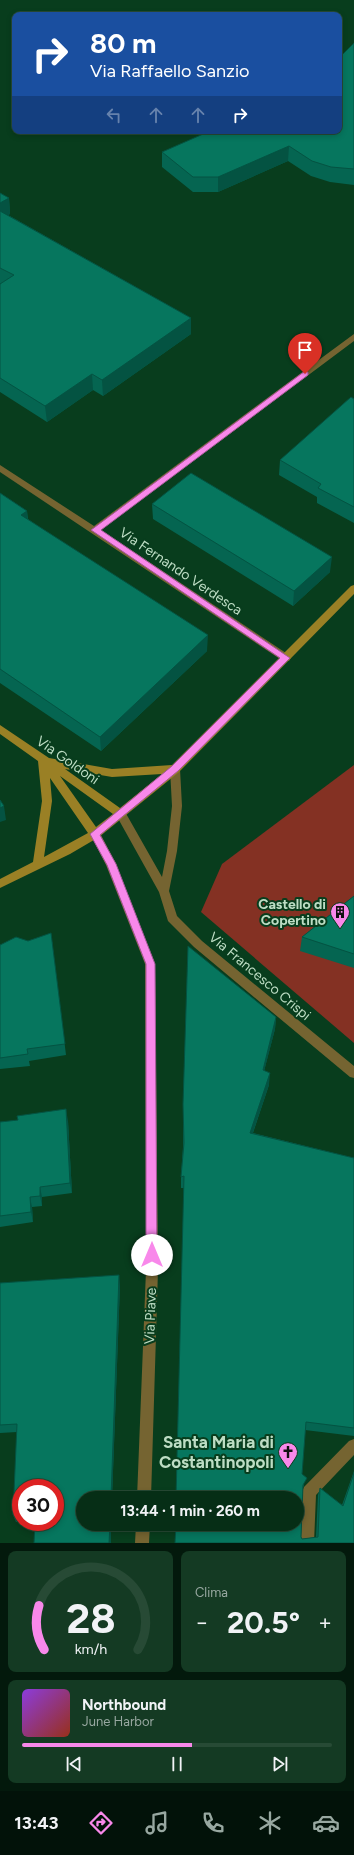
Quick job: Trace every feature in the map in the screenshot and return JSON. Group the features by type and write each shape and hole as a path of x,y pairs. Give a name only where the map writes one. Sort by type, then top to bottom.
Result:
{"street":[{"path":"95,530 354,337"},
{"name":"Via Fernando Verdesca","path":"0,468 286,658"},
{"path":"0,884 66,851 95,834 175,769 354,588"},
{"name":"Via Goldoni","path":"0,729 43,761 120,813"},
{"path":"43,761 112,773 175,769"},
{"path":"43,761 95,834"},
{"path":"38,865 47,801 43,761"},
{"name":"Via Francesco Crispi","path":"164,891 172,851 177,806 175,769"},
{"name":"Via Francesco Crispi","path":"120,813 164,891 172,918 198,944 354,1073"},
{"name":"Via Piave","path":"95,834 111,864 150,964 152,1270 144,1491"},
{"path":"307,1543 309,1492 354,1446"},
{"path":"142,1543 143,1531"}],"shaded area":[{"path":"354,765 354,1043 201,912 222,864"}],"building":[{"path":"354,43 354,169 331,167 312,161 289,146 218,177 193,177 162,152 203,134 342,134 342,55"},
{"path":"0,193 9,198 0,203"},
{"path":"0,211 191,318 102,380 92,374 45,406 0,378 0,284 14,275 0,268"},
{"path":"351,397 354,399 354,507 318,488 321,484 280,460"},
{"path":"191,473 332,557 294,591 152,504"},
{"path":"0,493 27,511 21,515 208,635 100,737 0,669"},
{"path":"0,800 4,806 0,808"},
{"path":"354,896 354,954 302,937"},
{"path":"51,933 65,1044 27,1049 28,1054 0,1058 0,945 16,937 28,941"},
{"path":"188,946 276,1017 263,1070 270,1073 250,1133 354,1158 354,1428 306,1422 302,1474 307,1478 303,1485 303,1491 176,1491 184,1176 181,1177 184,1143 183,1104"},
{"path":"66,1109 70,1183 40,1187 40,1196 30,1197 31,1212 0,1216 0,1122 18,1120 17,1116"},
{"path":"119,1275 111,1491 76,1491 76,1531 110,1531 109,1543 34,1543 35,1531 64,1531 64,1479 15,1479 17,1424 0,1425 0,1283"},
{"path":"354,1473 354,1543 175,1543 176,1531 301,1531 302,1539 318,1537 320,1488 343,1506"}],"place":[{"name":"Castello di Copertino","path":"340,929"},
{"name":"Santa Maria di Costantinopoli","path":"288,1469"}],"route":[{"path":"152,1255 150,964 111,864 95,834 175,769 286,658 95,530 305,374"}]}
